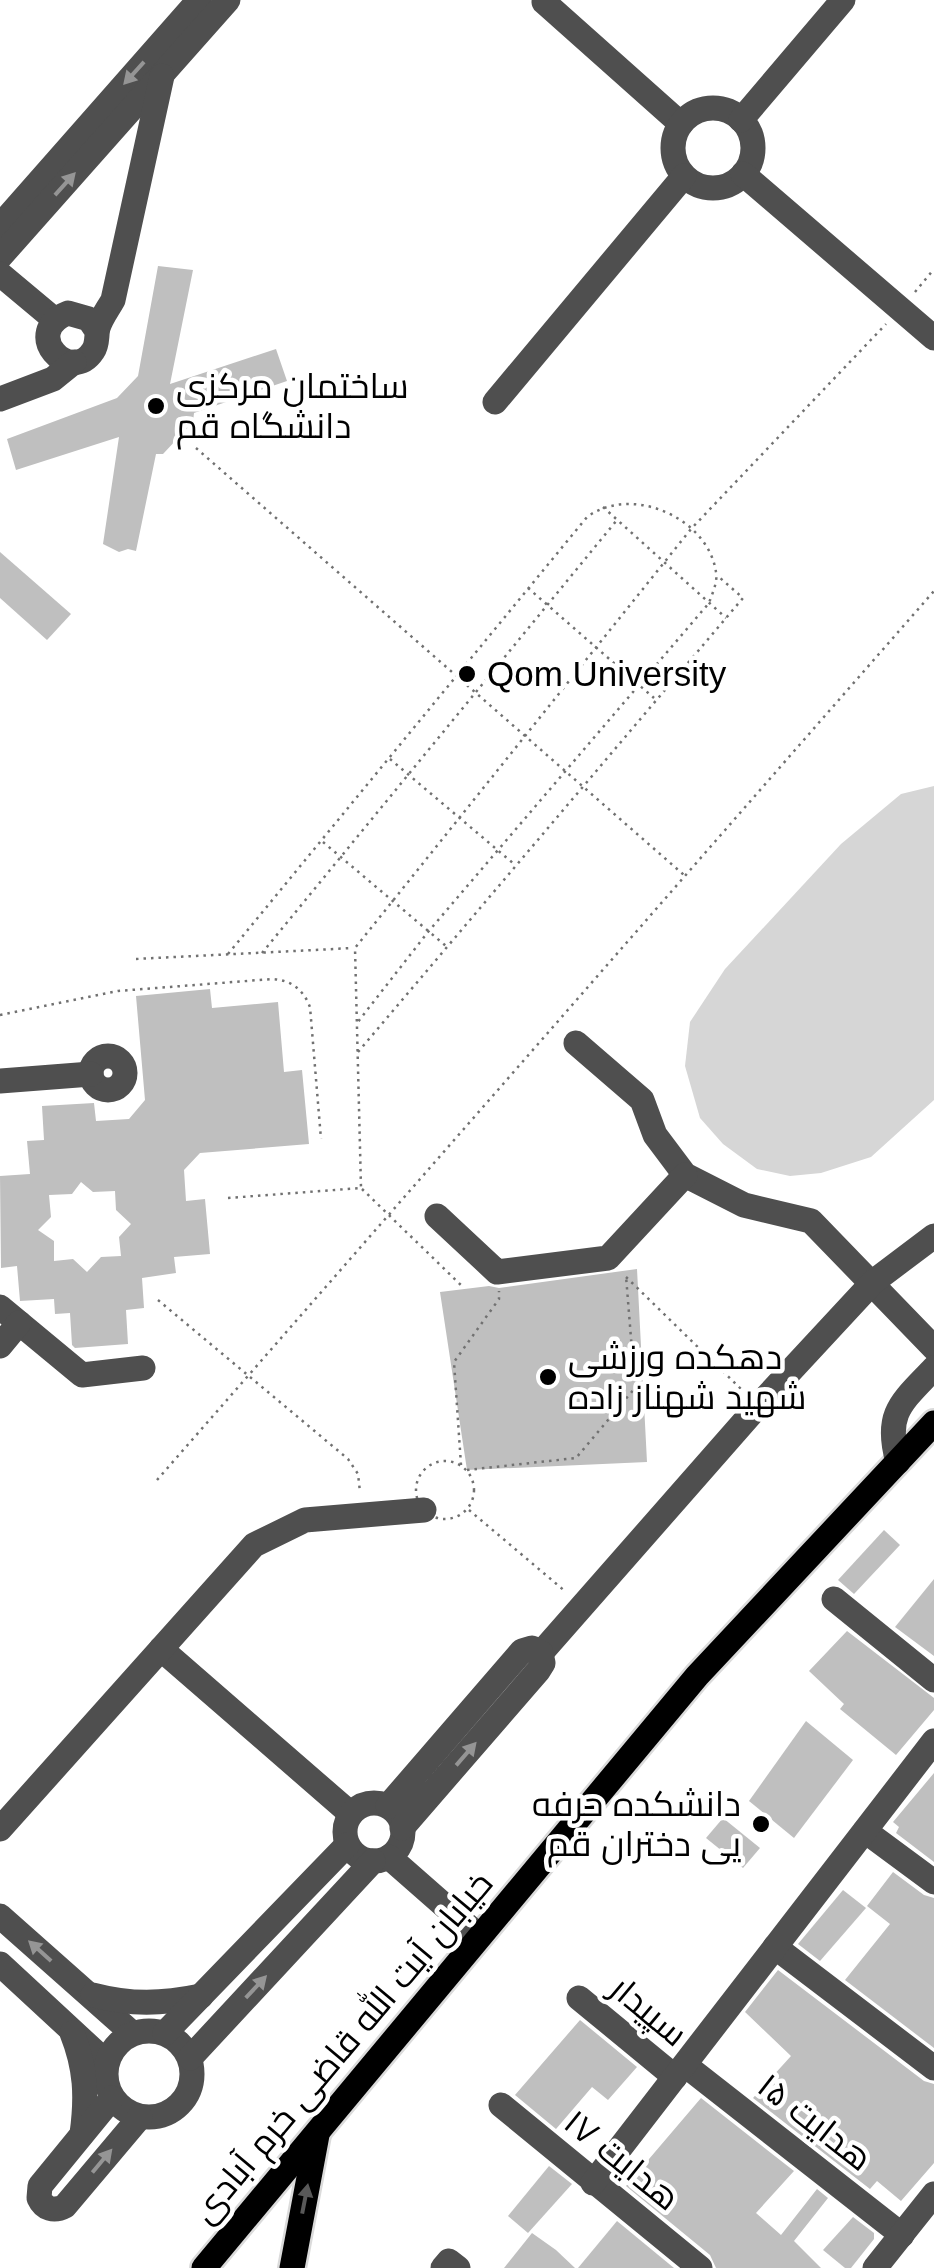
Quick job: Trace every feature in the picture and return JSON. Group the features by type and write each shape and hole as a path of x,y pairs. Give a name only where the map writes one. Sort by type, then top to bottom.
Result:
{"main road":[{"name":"خیابان آیت الله قاضی خرم آبادی","path":"204,2268 697,1676 934,1423"},
{"path":"292,2268 318,2130"}],"street":[{"path":"0,256 162,76 199,0"},
{"path":"0,226 185,32 228,0"},
{"path":"740,120 844,0"},
{"path":"544,2 681,124"},
{"path":"0,399 53,379 92,352 97,331 113,300 162,76"},
{"path":"715,108 740,120 747,128 752,146 743,174 714,189 692,183 673,156 681,124 696,112 715,108"},
{"path":"743,174 934,338"},
{"path":"495,402 684,176"},
{"path":"0,274 55,320"},
{"path":"74,362 58,358 52,351 48,335 55,320 68,313 82,315 97,331"},
{"path":"576,1043 642,1100 656,1134 685,1175 744,1206 810,1221 934,1348"},
{"path":"0,1081 91,1074"},
{"path":"437,1216 498,1272 616,1267 685,1175"},
{"path":"190,2058 538,1671 543,1663 540,1654 758,1406 873,1282 934,1236"},
{"path":"0,1346 10,1316 82,1375 143,1368"},
{"path":"898,1462 890,1435 902,1402 934,1368"},
{"path":"0,1829 254,1545 305,1520 424,1510"},
{"path":"834,1598 934,1680"},
{"path":"161,1649 351,1814"},
{"path":"593,2183 934,1741"},
{"path":"390,1840 358,1856 348,1844 344,1828 351,1814 368,1803 390,1840 485,1929"},
{"path":"865,1831 934,1882"},
{"path":"166,2033 348,1844"},
{"path":"0,1916 132,2033"},
{"path":"775,1947 934,2068"},
{"path":"0,1964 106,2062"},
{"path":"88,1994 125,2003 163,2004 201,1996"},
{"name":"سپیدار","path":"580,1998 680,2071"},
{"path":"70,2028 83,2062 86,2098 82,2134"},
{"path":"132,2033 166,2033 180,2043 190,2058 188,2095 175,2109 158,2117 140,2117 124,2110 112,2098 105,2080 106,2062 116,2045 132,2033"},
{"name":"هدایت ۱۵","path":"680,2071 902,2235"},
{"path":"112,2098 40,2186 39,2198 46,2207 55,2210 65,2206 140,2117"},
{"name":"هدایت ۱۷","path":"501,2106 700,2268"},
{"path":"876,2268 931,2204"}],"path":[{"path":"464,1288 360,1188 355,948 692,529 934,269"},
{"path":"196,448 685,876"},
{"path":"228,954 587,517 602,506 642,503 692,529 708,550 717,575 743,598 358,1053"},
{"path":"602,506 726,618"},
{"path":"262,952 617,520"},
{"path":"357,1023 428,932 709,603 717,575"},
{"path":"527,587 656,700"},
{"path":"157,1480 934,591"},
{"path":"389,758 516,866"},
{"path":"322,841 447,947"},
{"path":"136,958 355,948"},
{"path":"0,1015 118,992 272,978 288,982 302,992 310,1007 321,1139"},
{"path":"228,1198 360,1188"},
{"path":"616,1267 758,1406"},
{"path":"467,1470 576,1458 635,1388 616,1267"},
{"path":"461,1465 454,1362 500,1299 498,1272"},
{"path":"158,1300 354,1466 360,1491 354,1507 342,1518"},
{"path":"445,1461 467,1470 474,1494 468,1509 446,1520 424,1510 416,1487 423,1472 445,1461"},
{"path":"468,1509 582,1606"}],"shaded area":[{"path":"934,786 934,1100 871,1157 821,1173 790,1176 757,1169 723,1144 700,1118 685,1066 690,1022 725,969 841,844 901,794"}],"building":[{"name":"ساختمان مرکزی دانشگاه قم","path":"158,266 193,270 170,384 276,349 287,381 194,413 193,422 163,454 156,454 136,551 119,552 103,544 119,437 16,470 7,439 117,398 138,376"},
{"path":"0,552 71,614 47,640 0,598"},
{"path":"210,989 212,1008 278,1002 284,1072 302,1070 309,1144 200,1153 184,1170 186,1201 205,1199 210,1254 174,1257 176,1273 142,1278 144,1308 126,1310 128,1344 75,1348 70,1313 55,1314 54,1299 20,1301 17,1266 1,1268 0,1176 30,1174 27,1141 44,1140 42,1106 94,1103 96,1121 129,1119 145,1100 136,996","holes":["81,1182 93,1192 115,1191 116,1210 131,1224 119,1237 121,1256 101,1257 87,1272 73,1259 54,1261 54,1241 38,1230 51,1217 49,1195 72,1194"]},
{"name":"دهکده ورزشی شهید شهناز زاده","path":"637,1269 647,1462 467,1470 440,1292"},
{"path":"884,1530 900,1545 854,1594 838,1580"},
{"path":"934,1579 934,1656 895,1627"},
{"path":"847,1631 934,1698 934,1710 896,1755 840,1709 844,1704 809,1671"},
{"path":"806,1721 853,1760 794,1838 749,1801"},
{"path":"934,1773 934,1862 896,1833 899,1827 893,1822"},
{"path":"723,1818 760,1848 743,1868 706,1838"},
{"path":"893,1872 934,1898 934,2048 845,1980 890,1924 867,1906"},
{"path":"843,1890 866,1908 820,1961 798,1944"},
{"path":"778,1970 924,2081 934,2084 934,2163 901,2201 877,2181 870,2189 753,2098 791,2056 745,2012"},
{"path":"580,2020 637,2067 608,2100 592,2087 556,2129 515,2095"},
{"path":"701,2098 794,2171 756,2213 781,2235 817,2189 828,2198 794,2241 821,2268 716,2268 710,2255 626,2186"},
{"path":"549,2166 572,2184 528,2233 508,2216"},
{"path":"853,2217 874,2233 874,2239 851,2268 845,2268 823,2250"},
{"path":"617,2221 674,2268 578,2268"},
{"path":"532,2233 556,2250 575,2268 504,2268"}],"place":[{"name":"ساختمان مرکزی دانشگاه قم","path":"156,406"},
{"name":"Qom University","path":"467,674"},
{"name":"دهکده ورزشی شهید شهناز زاده","path":"548,1377"},
{"name":"دانشکده حرفه یی دختران قم","path":"761,1824"}]}
